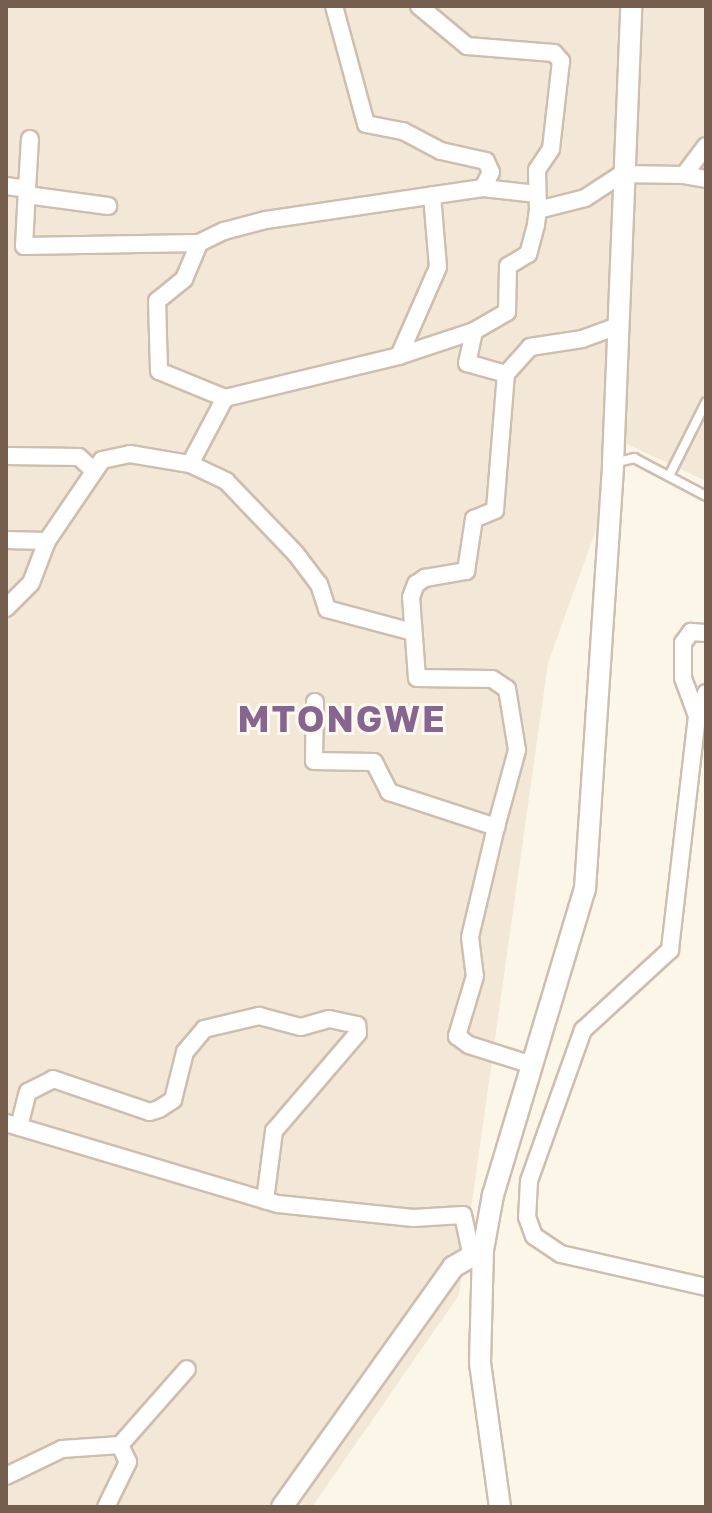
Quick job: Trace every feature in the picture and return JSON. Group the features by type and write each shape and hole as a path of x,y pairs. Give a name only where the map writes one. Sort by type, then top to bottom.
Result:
{"street":[{"path":"334,6 366,124 403,131 441,151 486,161 491,172 483,188"},
{"path":"199,243 184,279 157,301 157,367 164,377 225,398 399,356 474,331 507,312 508,266 528,254 537,202 539,164 552,145 562,71 559,58 554,53 467,46 419,6"},
{"path":"500,1507 480,1363 477,1252 585,889 613,463 631,6"},
{"path":"30,139 24,246 199,243 266,220 483,188 537,202 585,198 622,174 684,175 706,179"},
{"path":"684,175 706,146"},
{"path":"6,186 108,206"},
{"path":"399,356 438,267 432,195"},
{"path":"532,1065 469,1045 457,1036 475,976 472,927 517,750 507,689 492,679 417,678 413,588 430,577 466,571 474,519 495,510 506,374 530,347 582,339 618,326"},
{"path":"474,331 467,363 506,374"},
{"path":"190,464 225,398"},
{"path":"6,608 31,583 47,541 102,460 130,454 190,464 226,481 285,542 319,584 327,609 413,632"},
{"path":"6,456 79,457 94,471"},
{"path":"6,540 47,541"},
{"path":"697,716 683,678 683,643 691,632 706,633"},
{"path":"706,693 697,716 670,950 583,1030 533,1168 527,1217 534,1236 561,1254 706,1287"},
{"path":"315,702 314,761 374,762 389,792 496,827"},
{"path":"265,1200 274,1131 358,1033 357,1025 329,1019 301,1027 259,1016 204,1029 185,1052 173,1100 159,1109 150,1112 53,1079 28,1092 12,1125 265,1200 413,1218 463,1215 477,1252"},
{"path":"282,1507 453,1267 477,1252"},
{"path":"6,1476 62,1449 120,1445 187,1369"},
{"path":"106,1507 128,1462 120,1445"}],"lane":[{"path":"670,474 706,402"},
{"path":"613,463 634,458 670,474 706,496"}],"shaded area":[{"path":"6,6 706,6 706,481 627,444 548,663 459,1295 312,1507 6,1507"}],"district":[{"name":"MTONGWE","path":"342,719"}]}
